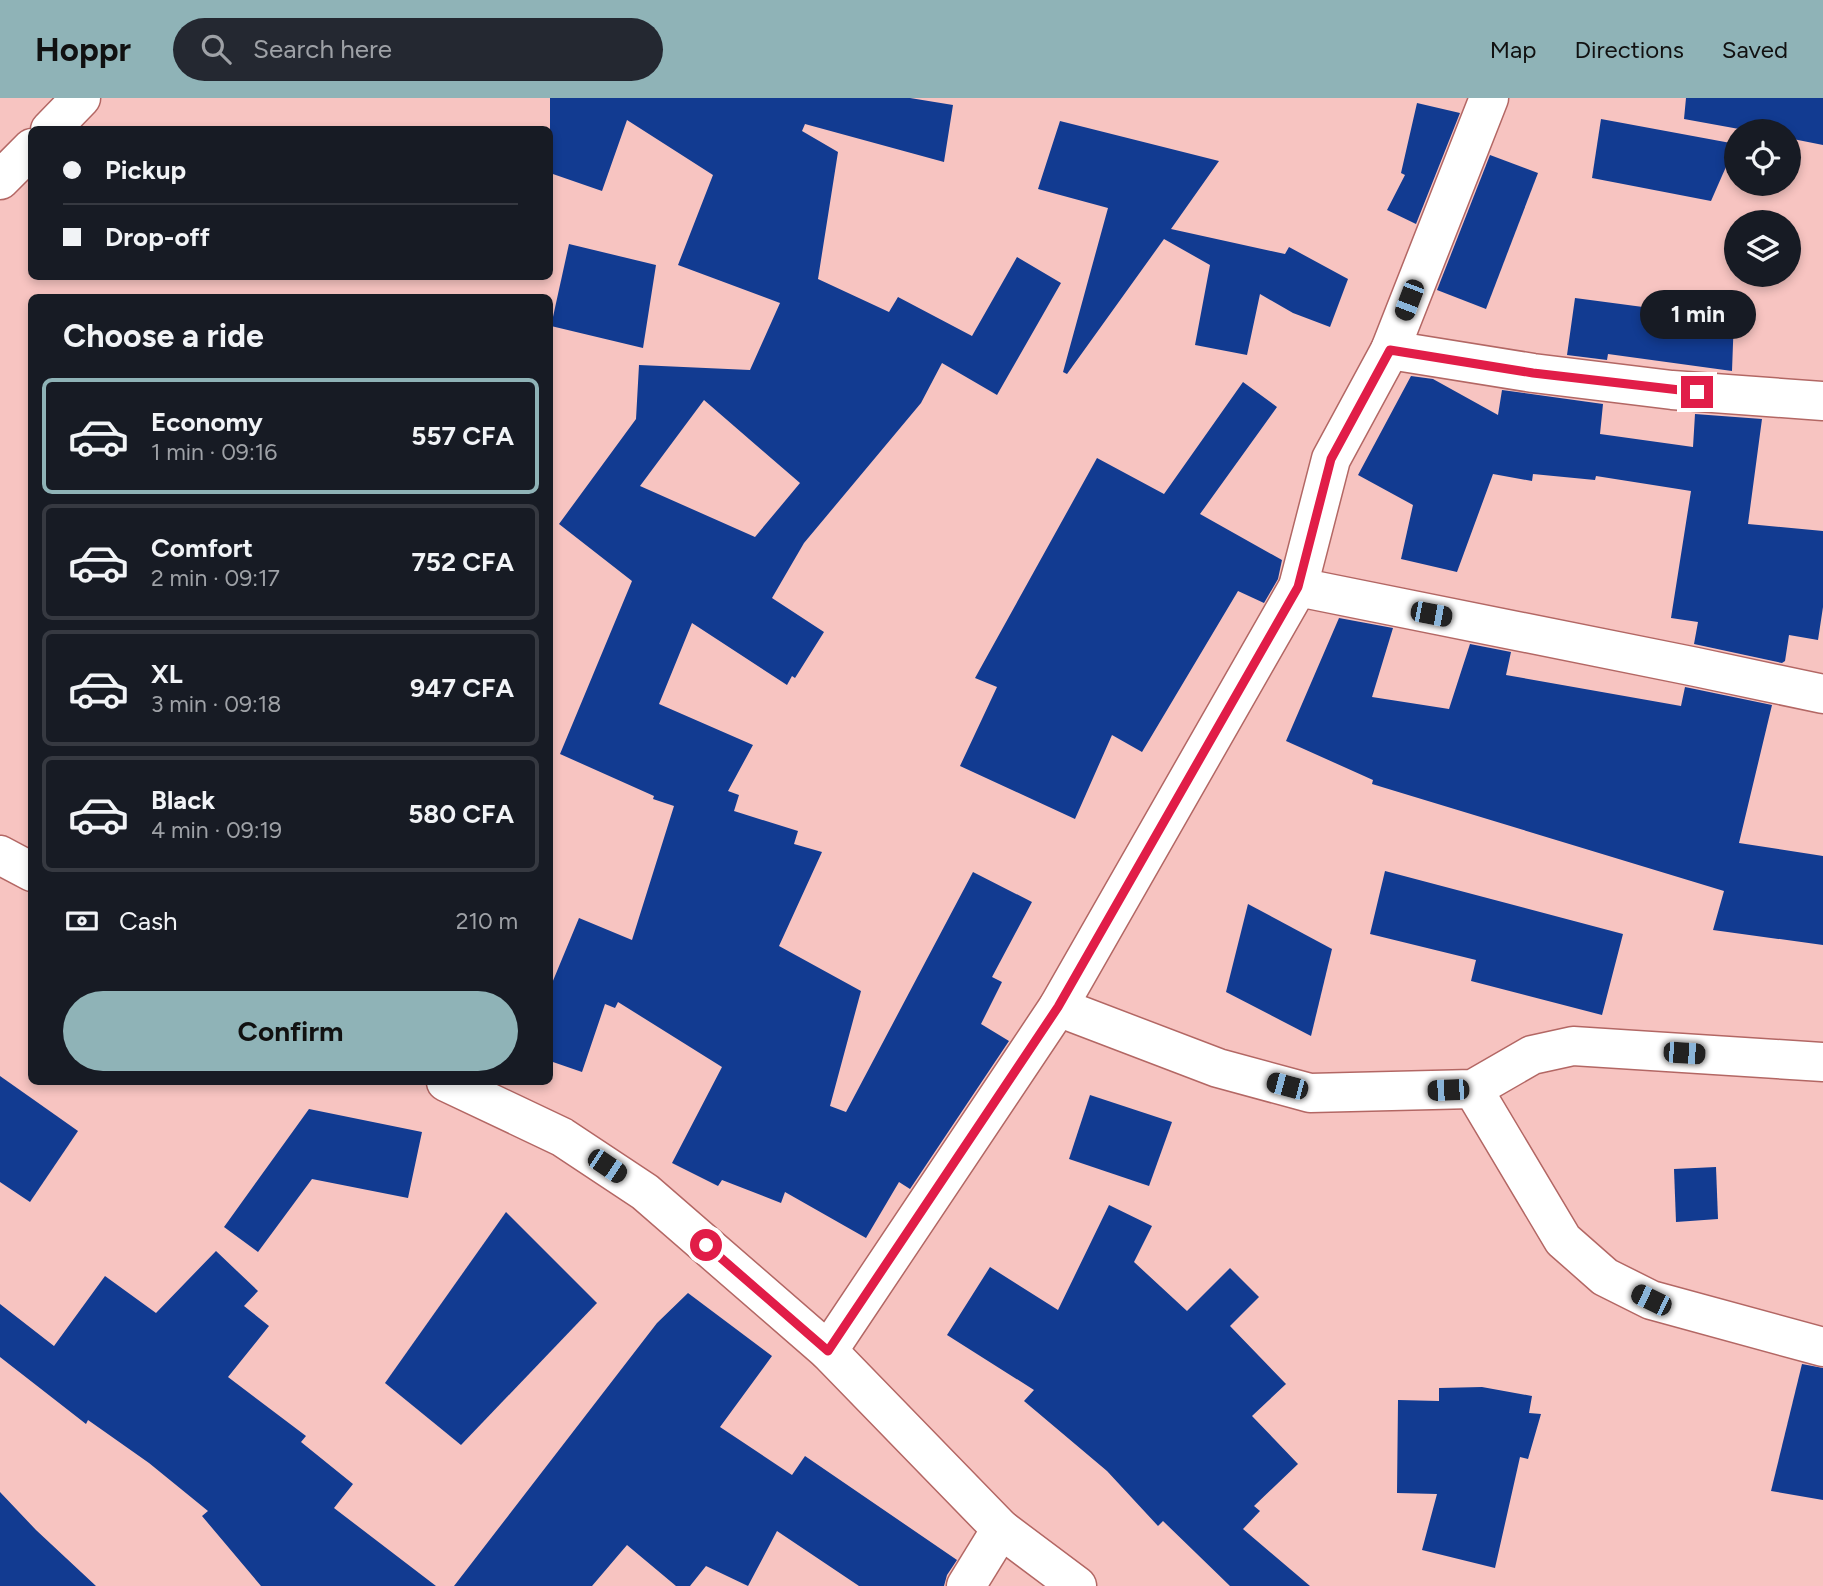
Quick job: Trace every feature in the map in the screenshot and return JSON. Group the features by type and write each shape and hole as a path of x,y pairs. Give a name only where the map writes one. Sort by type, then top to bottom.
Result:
{"street":[{"path":"54,126 81,98"},
{"path":"828,1351 1058,1007 1298,587 1331,459 1390,350 1489,98"},
{"path":"0,180 28,152"},
{"path":"1390,350 1533,373 1672,390 1823,401"},
{"path":"1298,587 1823,694"},
{"path":"1058,1007 1218,1068 1310,1093 1473,1089 1532,1055 1573,1046 1823,1062"},
{"path":"452,1085 562,1137 645,1192 828,1351 1001,1529 1077,1586"},
{"path":"1473,1089 1563,1241 1605,1277 1651,1300 1823,1347"},
{"path":"966,1586 1001,1529"}],"building":[{"path":"550,98 910,98 953,105 944,162 805,124 802,131 838,152 818,279 889,312 898,297 972,336 1017,257 1061,283 997,395 942,363 921,403 804,543 772,598 824,632 795,678 792,676 787,685 692,623 659,704 753,745 728,791 739,795 734,811 798,831 794,844 822,852 779,946 861,991 830,1106 846,1112 973,872 1032,902 992,977 1002,982 981,1024 1009,1041 910,1189 899,1182 866,1238 785,1192 781,1203 722,1180 718,1186 672,1163 722,1067 618,1002 615,1008 605,1004 582,1072 553,1062 553,981 579,918 632,940 674,806 653,799 654,796 560,754 632,581 559,524 636,419 639,365 750,370 780,303 678,265 713,175 627,120 602,191 553,174","holes":["704,400 800,483 755,537 640,486"]},
{"path":"1686,98 1823,98 1823,145 1801,141 1801,119 1724,119 1724,126 1684,119"},
{"path":"1417,103 1460,113 1416,224 1387,210 1405,175 1401,173"},
{"path":"1601,119 1724,142 1724,171 1711,201 1592,178"},
{"path":"1060,121 1219,161 1171,229 1285,254 1289,247 1348,279 1330,327 1293,313 1260,294 1247,355 1195,345 1210,265 1164,239 1067,374 1063,372 1108,208 1038,189"},
{"path":"1490,155 1538,173 1486,309 1437,290"},
{"path":"569,244 656,265 643,348 553,326"},
{"path":"1575,298 1643,307 1642,312 1734,316 1732,371 1608,354 1607,360 1567,355"},
{"path":"1411,376 1433,379 1498,415 1502,390 1603,404 1600,434 1693,447 1695,414 1762,419 1748,524 1823,531 1823,607 1818,640 1789,635 1785,661 1782,663 1694,644 1698,622 1671,618 1691,491 1596,476 1595,480 1533,474 1532,481 1493,474 1457,572 1401,559 1413,505 1358,475"},
{"path":"1243,382 1277,407 1200,514 1282,560 1278,579 1264,603 1238,591 1142,752 1112,735 1075,819 960,766 997,687 975,678 1097,458 1164,494"},
{"path":"1339,618 1393,628 1372,697 1449,709 1470,644 1511,652 1506,675 1681,706 1685,687 1772,705 1739,843 1823,856 1823,945 1713,930 1724,891 1372,784 1373,780 1286,741"},
{"path":"1385,871 1623,934 1602,1015 1471,981 1476,960 1370,934"},
{"path":"1248,904 1332,949 1311,1036 1226,992"},
{"path":"0,1076 78,1131 30,1202 0,1182"},
{"path":"1090,1095 1172,1122 1149,1186 1069,1159"},
{"path":"309,1109 422,1132 408,1198 312,1179 258,1252 224,1227"},
{"path":"1716,1167 1718,1219 1676,1222 1674,1169"},
{"path":"1109,1205 1152,1226 1134,1262 1187,1311 1230,1268 1259,1297 1230,1326 1286,1384 1252,1416 1298,1464 1254,1506 1260,1511 1243,1529 1310,1586 1230,1586 1163,1521 1158,1526 1107,1471 1024,1401 1034,1390 947,1335 990,1267 1058,1310"},
{"path":"506,1212 597,1303 461,1445 385,1383"},
{"path":"216,1251 258,1291 244,1306 269,1326 228,1377 306,1436 301,1442 353,1484 334,1508 436,1586 261,1586 202,1516 208,1511 149,1463 88,1420 86,1424 0,1357 0,1304 54,1346 105,1276 156,1313"},
{"path":"688,1293 772,1356 720,1427 792,1475 805,1456 957,1560 947,1575 944,1586 859,1586 777,1531 748,1586 706,1566 690,1586 676,1586 627,1545 592,1586 454,1586 657,1323"},
{"path":"1802,1364 1823,1368 1823,1500 1771,1491"},
{"path":"1482,1387 1532,1396 1529,1413 1541,1414 1528,1459 1520,1457 1495,1568 1422,1550 1437,1494 1397,1493 1398,1400 1439,1401 1439,1388"},
{"path":"0,1492 36,1530 96,1586 0,1586"}],"route":[{"path":"706,1245 828,1351 1058,1007 1298,587 1331,459 1390,350 1533,373 1697,392"}]}
